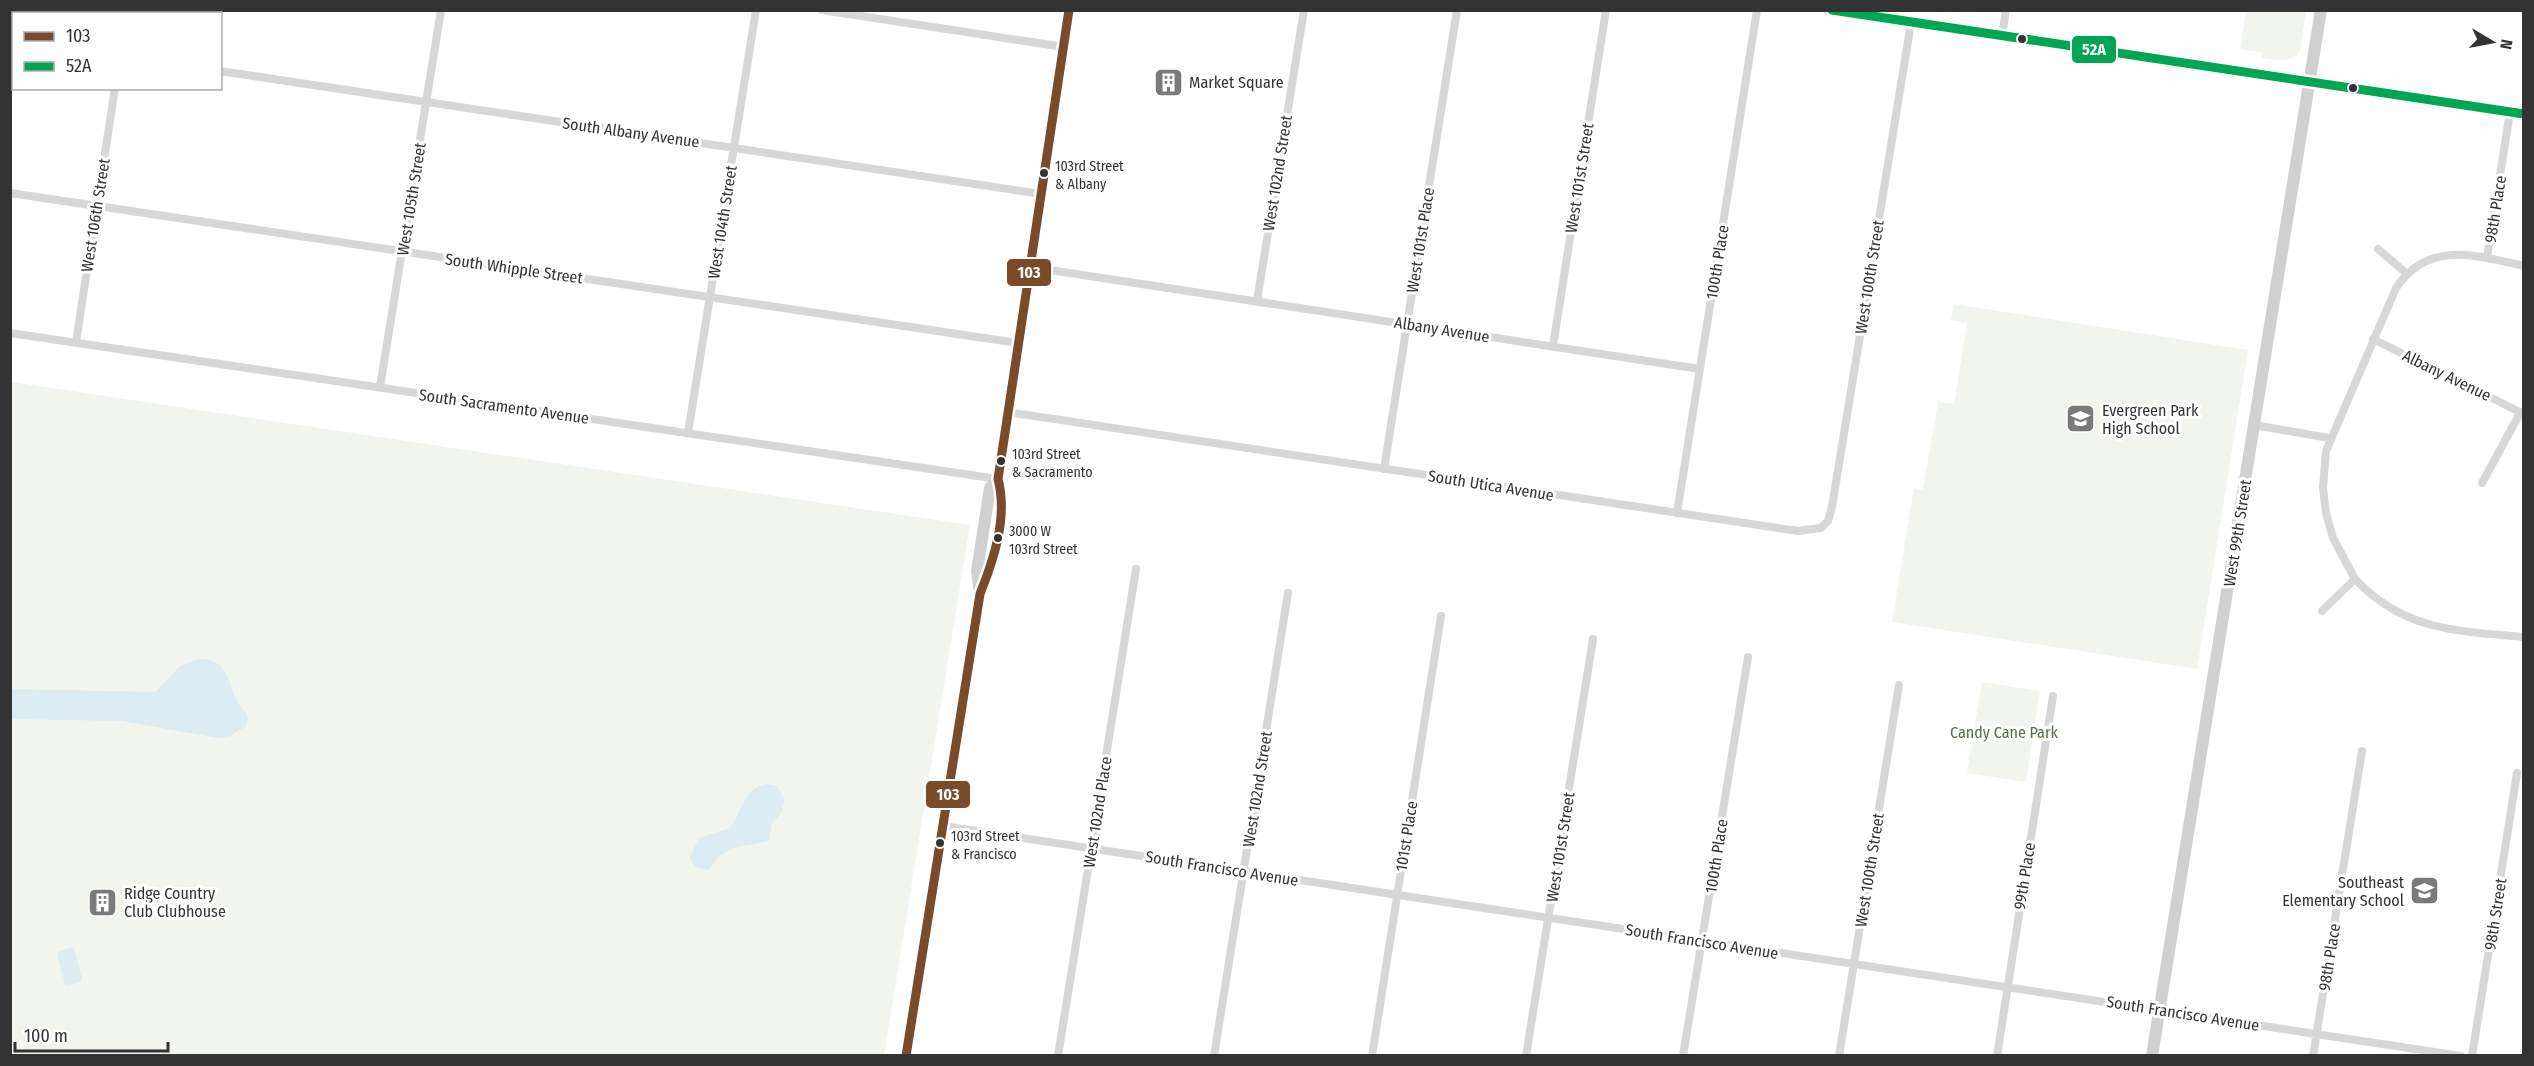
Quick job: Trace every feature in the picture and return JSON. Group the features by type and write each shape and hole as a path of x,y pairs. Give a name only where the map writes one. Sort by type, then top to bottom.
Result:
{"main road":[{"path":"906,1056 980,594 990,572 1000,513 1003,490 998,478 1069,10"},
{"path":"1829,10 2523,114"},
{"name":"West 99th Street","path":"2152,1056 2321,10"}],"street":[{"name":"West 105th Street","path":"380,387 441,10"},
{"name":"West 104th Street","path":"688,433 756,10"},
{"path":"822,10 1064,47"},
{"name":"West 102nd Street","path":"1257,301 1304,10"},
{"name":"West 101st Place","path":"1384,469 1456,10"},
{"name":"West 101st Street","path":"1553,346 1606,10"},
{"name":"100th Place","path":"1677,513 1757,10"},
{"path":"2002,36 2006,10"},
{"name":"West 100th Street","path":"1821,528 1828,521 1832,507 1911,23"},
{"name":"South Albany Avenue","path":"222,71 734,146 1041,194"},
{"name":"West 106th Street","path":"75,342 115,90"},
{"name":"98th Place","path":"2406,273 2420,263 2451,254 2487,257 2510,112"},
{"name":"South Whipple Street","path":"10,193 1018,343"},
{"path":"2378,249 2406,273 2388,303 2329,438 2323,469 2326,513 2333,538 2355,579 2386,608 2408,619 2459,632 2523,637"},
{"path":"2487,257 2523,266"},
{"name":"Albany Avenue","path":"1030,267 1700,369"},
{"name":"South Sacramento Avenue","path":"10,333 998,478"},
{"name":"Albany Avenue","path":"2373,339 2522,414 2482,483"},
{"name":"South Utica Avenue","path":"1008,412 1798,531 1821,528"},
{"path":"2254,425 2329,438"},
{"name":"West 102nd Place","path":"1058,1056 1136,569"},
{"path":"2322,611 2355,579"},
{"name":"West 102nd Street","path":"1214,1056 1288,593"},
{"name":"101st Place","path":"1372,1056 1441,616"},
{"name":"West 101st Street","path":"1526,1056 1593,639"},
{"name":"100th Place","path":"1683,1056 1748,657"},
{"name":"West 100th Street","path":"1839,1056 1899,684"},
{"name":"99th Place","path":"1997,1056 2053,696"},
{"name":"98th Place","path":"2313,1056 2362,751"},
{"name":"98th Street","path":"2472,1056 2517,773"},
{"name":"South Francisco Avenue","path":"943,826 2461,1056"}],"green space":[{"path":"2246,11 2306,11 2300,51 2292,58 2278,60 2262,58 2262,52 2240,49"},
{"path":"1954,304 2248,350 2197,669 1892,622 1914,488 1923,490 1938,402 1954,404 1967,323 1951,320"},
{"path":"11,382 970,525 884,1055 11,1055"},
{"name":"Candy Cane Park","path":"1982,682 2040,691 2026,782 1967,773"}],"shaded area":[{"path":"199,659 215,662 224,670 236,700 248,717 246,726 230,736 218,738 122,721 11,719 11,689 155,692 179,667"},
{"path":"766,784 777,786 785,800 781,813 772,823 769,841 733,848 719,856 708,870 694,867 690,857 699,838 730,828 752,791"},
{"path":"74,949 82,979 80,982 68,985 65,984 57,954 59,951"}],"transit line":[{"name":"103","path":"906,1056 980,594 998,538 1001,508 998,479 1069,10"},
{"name":"52A","path":"1832,10 2524,114"}],"place":[{"name":"Market Square","path":"1168,82"},
{"name":"103rd Street & Albany","path":"1044,173"},
{"name":"Evergreen Park High School","path":"2081,419"},
{"name":"103rd Street & Sacramento","path":"1001,461"},
{"name":"3000 W 103rd Street","path":"998,538"},
{"name":"103rd Street & Francisco","path":"940,843"},
{"name":"Southeast Elementary School","path":"2425,891"},
{"name":"Ridge Country Club Clubhouse","path":"103,902"}]}
